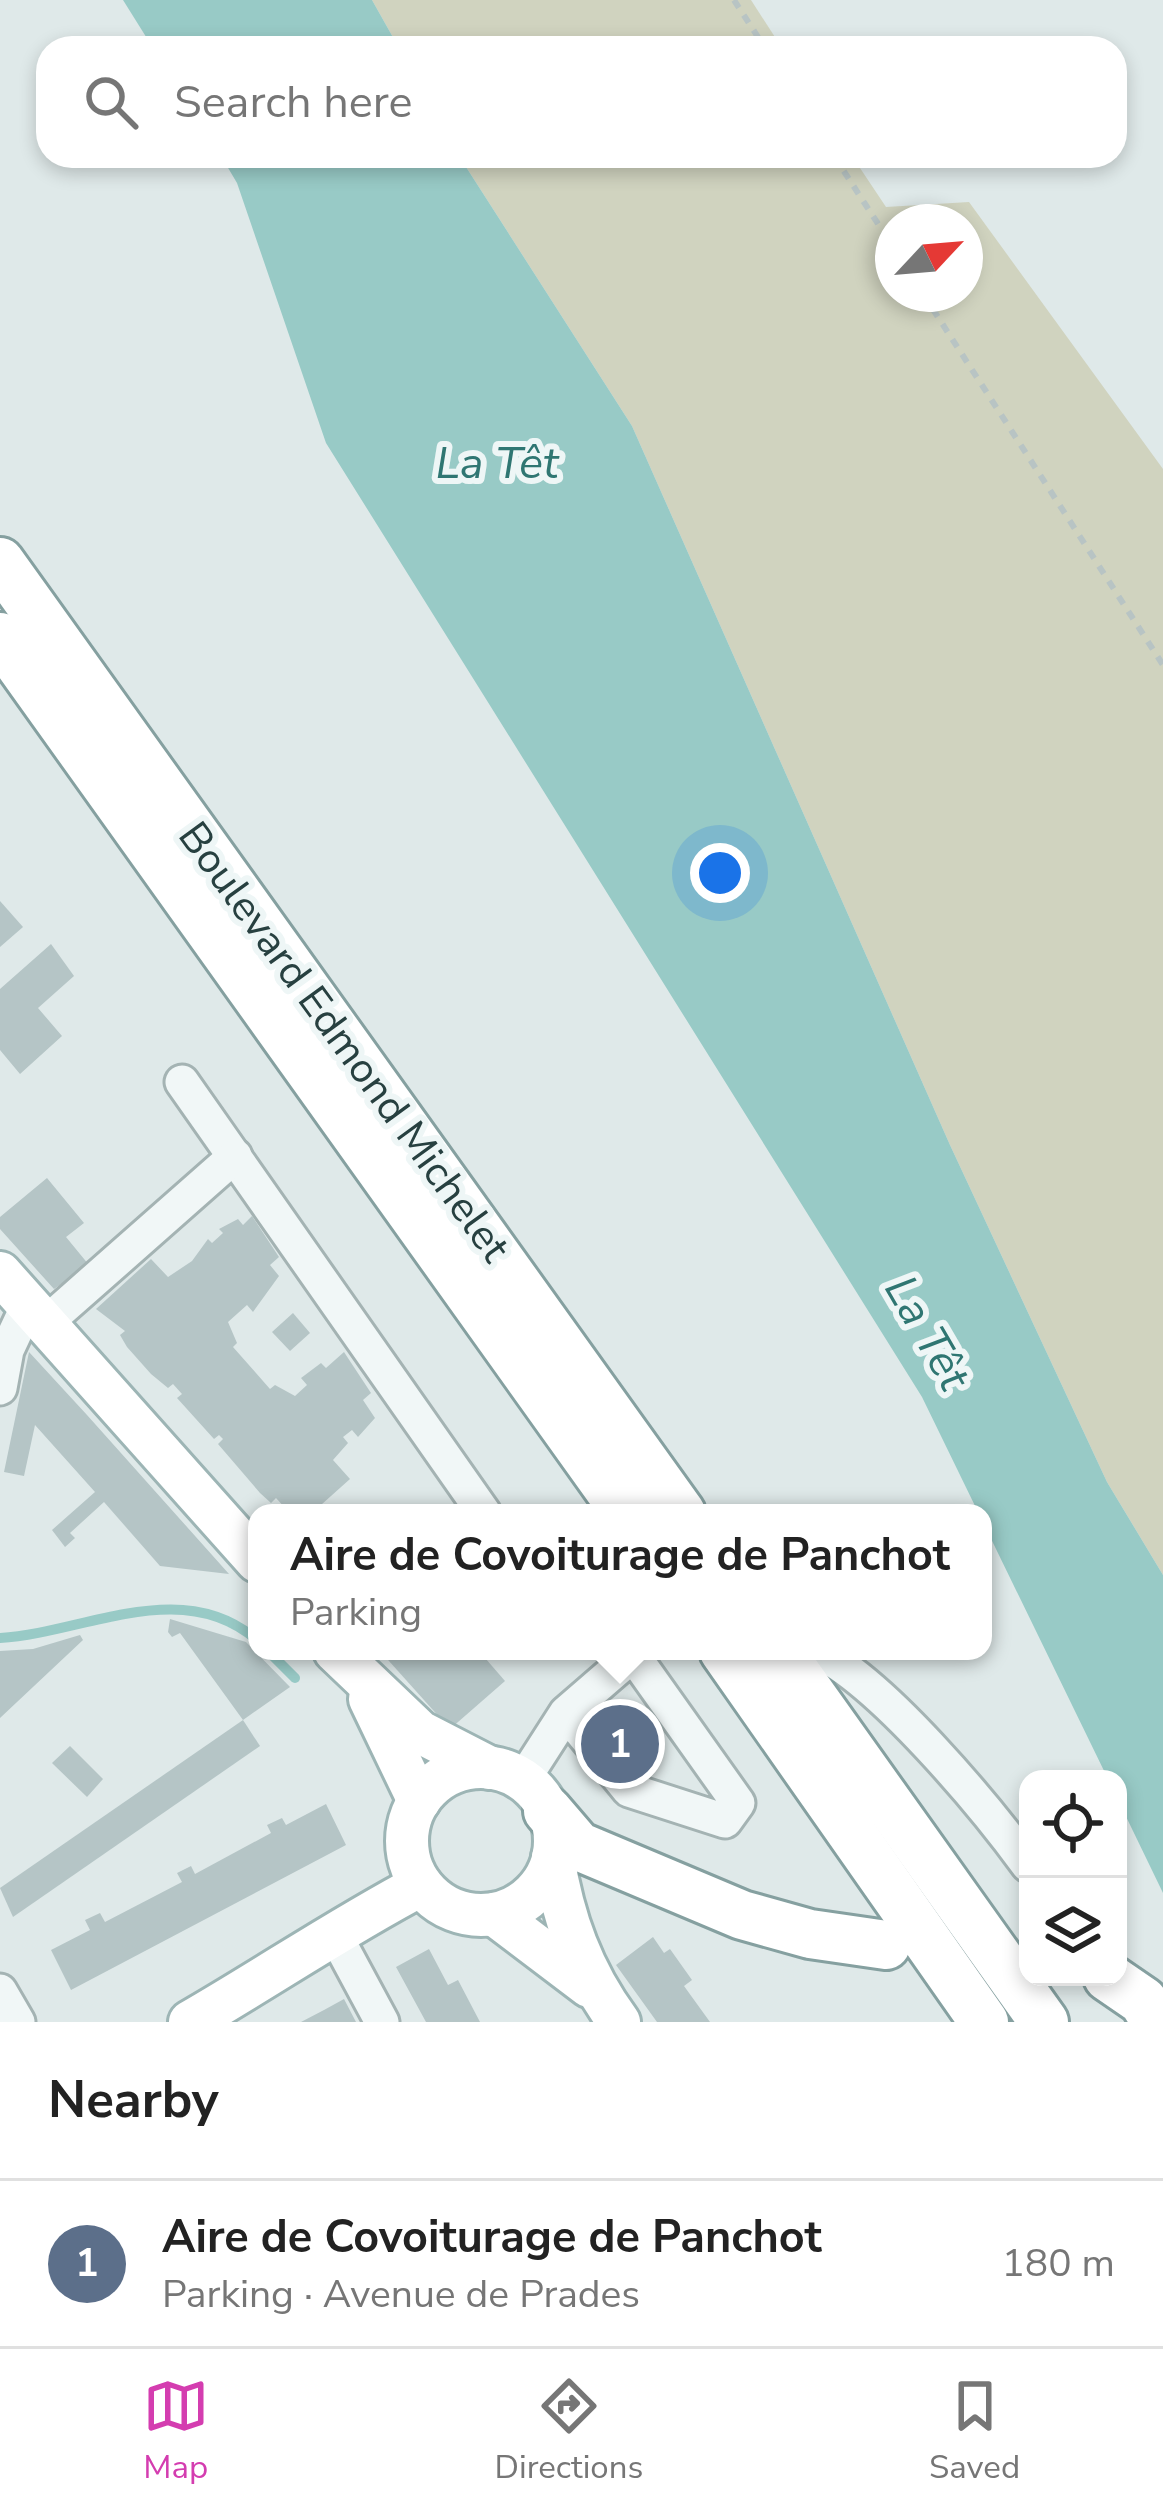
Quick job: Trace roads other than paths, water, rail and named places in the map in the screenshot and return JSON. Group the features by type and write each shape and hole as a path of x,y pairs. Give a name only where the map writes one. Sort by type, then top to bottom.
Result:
{"highway":[{"name":"Boulevard Edmond Michelet","path":"2,565 675,1504"},
{"name":"Boulevard Edmond Michelet","path":"0,637 620,1504"},
{"path":"730,1660 984,2022"},
{"path":"786,1660 1044,2022"},
{"path":"529,1804 578,1846 742,1915 810,1934 886,1945"},
{"path":"1121,1986 1143,2001 1156,2022"}],"main road":[{"path":"26,1299 248,1552"},
{"path":"348,1666 419,1801"},
{"path":"348,1666 420,1732 529,1804 562,1917 609,2009"},
{"path":"529,1804 449,1774 419,1801 407,1849 421,1885 453,1910 494,1915 609,2009"},
{"path":"494,1915 532,1895 529,1804"},
{"path":"189,2020 253,1987 333,1931 421,1885"}],"street":[{"path":"182,1082 478,1504"},
{"path":"0,1388 7,1350 26,1299 235,1156"},
{"path":"529,1804 566,1713 627,1660"},
{"path":"566,1713 629,1790 725,1822 738,1803 637,1660"},
{"path":"830,1660 897,1717 1019,1855"},
{"path":"333,1931 382,2022"},
{"path":"0,1990 18,2022"}],"water":[{"path":"123,0 372,0 392,36 146,36"},
{"name":"La Têt","path":"228,168 467,168 632,426 950,1145 1107,1482 1163,1575 1163,1893 1127,1819 1127,1770 1104,1770 992,1541 992,1504 974,1504 922,1397 326,443"}],"waterway":[{"path":"0,1638 165,1609 228,1621 248,1634"},
{"path":"277,1660 295,1678"}],"place":[{"name":"Aire de Covoiturage de Panchot","path":"620,1744"}]}
